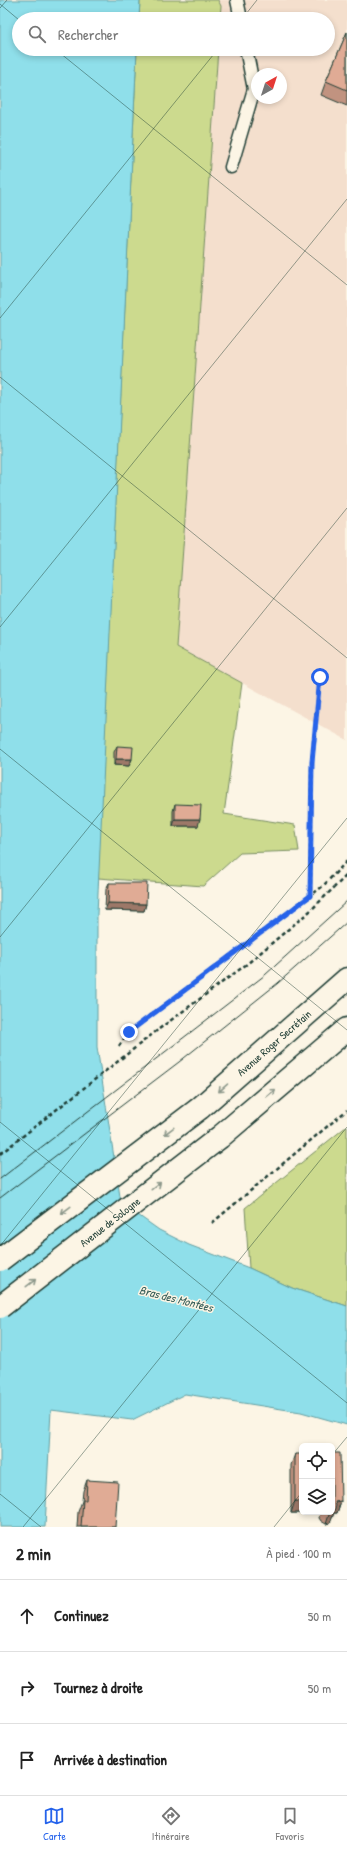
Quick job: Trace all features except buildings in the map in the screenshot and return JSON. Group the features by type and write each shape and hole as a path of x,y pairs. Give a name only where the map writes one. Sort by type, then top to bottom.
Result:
{"main road":[{"name":"Avenue Roger Secrétain","path":"0,1260 200,1108 347,979"},
{"name":"Avenue de Sologne","path":"0,1307 220,1137 347,1029"}],"lane":[{"path":"237,0 239,12"},
{"path":"231,167 254,89 247,56"}],"path":[{"path":"310,896 312,762 320,677"},
{"path":"119,1046 129,1032 323,886 347,861"},
{"path":"0,1154 159,1030 247,964 310,911 347,874"},
{"path":"212,1223 347,1110"}],"shaded area":[{"path":"218,0 347,0 347,740 176,647 218,56 335,56 335,12 221,12 221,6"}],"green space":[{"path":"140,0 218,0 221,6 221,12 139,12"},
{"path":"137,56 218,56 176,647 242,683 224,814 295,825 299,851 240,853 203,886 98,878"},
{"path":"347,1126 347,1306 292,1288 249,1268 245,1208"}],"water":[{"name":"Bras des Montées","path":"0,0 140,0 139,12 12,12 12,56 137,56 97,914 97,1047 121,1203 159,1230 189,1245 249,1268 292,1288 347,1306 347,1425 301,1412 185,1394 132,1420 51,1410 45,1527 0,1527"}],"tram line":[{"path":"0,1179 265,975 347,901"},
{"path":"0,1198 179,1062 278,983 347,922"}],"route":[{"path":"129,1032 310,896 312,762 320,677"}]}
